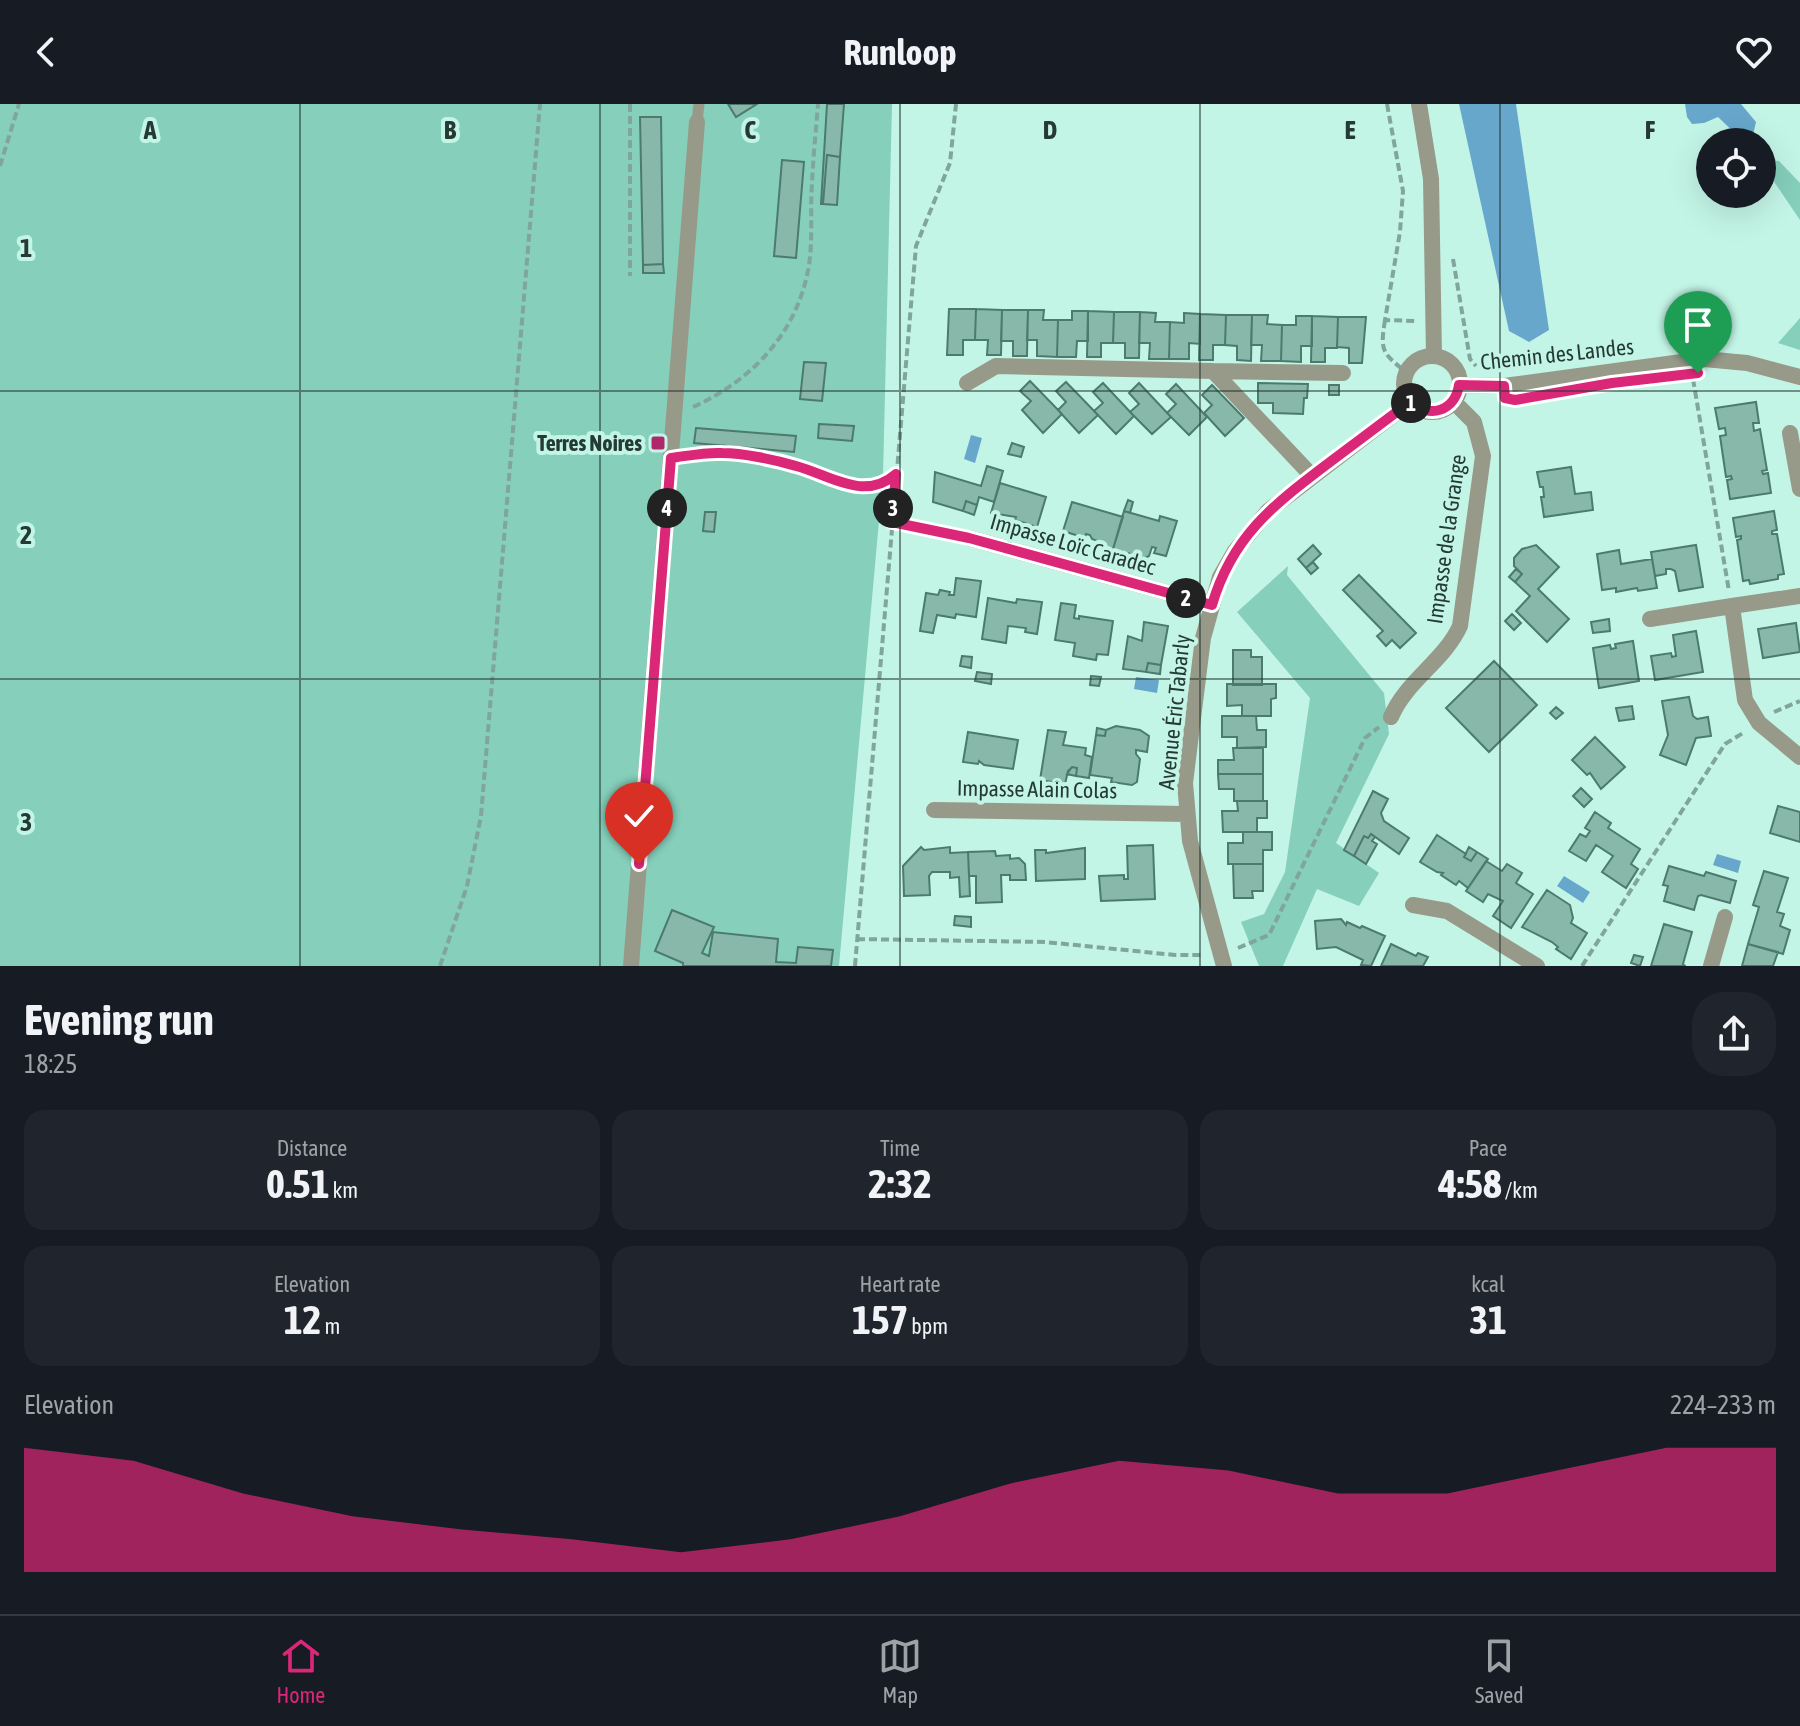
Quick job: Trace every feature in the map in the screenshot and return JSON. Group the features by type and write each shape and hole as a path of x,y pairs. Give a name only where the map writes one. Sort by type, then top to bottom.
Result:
{"street":[{"path":"1419,104 1431,179 1434,356"},
{"path":"631,966 697,122"},
{"path":"1434,356 1455,369 1459,385 1453,401 1440,411 1432,412 1410,402 1404,387 1406,372 1418,360 1434,356"},
{"name":"Chemin des Landes","path":"1459,385 1504,386 1704,359 1747,363 1800,377"},
{"path":"967,383 996,366 1343,373"},
{"path":"1213,371 1312,476"},
{"name":"Impasse de la Grange","path":"1391,717 1398,700 1453,641 1460,626 1483,456 1474,422 1453,401"},
{"name":"Avenue Éric Tabarly","path":"1222,960 1190,841 1185,783 1203,638 1220,577 1251,529 1268,511 1410,402"},
{"path":"1790,433 1800,489"},
{"name":"Impasse Loïc Caradec","path":"969,538 1212,605"},
{"path":"1650,619 1800,596"},
{"path":"1732,606 1745,700 1759,723 1800,757"},
{"name":"Impasse Alain Colas","path":"934,810 1187,814"},
{"path":"1413,905 1447,911 1537,966"},
{"path":"1711,966 1725,917"}],"lane":[{"path":"697,122 699,104"}],"path":[{"path":"0,166 19,104"},
{"path":"440,966 467,886 481,816 540,104"},
{"path":"630,104 630,276"},
{"path":"675,410 691,408 717,396 748,375 790,320 805,284 810,261 818,104"},
{"path":"855,966 916,246 950,163 956,104"},
{"path":"1387,104 1403,191 1400,232 1381,345 1386,356 1406,372"},
{"path":"1451,253 1470,359 1480,371"},
{"path":"1385,320 1432,321"},
{"path":"1695,374 1732,606"},
{"path":"671,458 722,453 798,466 834,481 870,488 887,482 896,474"},
{"path":"892,522 969,538"},
{"path":"1582,966 1725,744 1780,708 1800,701"},
{"path":"857,939 1045,942 1222,960 1269,935 1365,738 1391,717"}],"green space":[{"path":"0,104 892,104 883,476 839,966 0,966"},
{"path":"1776,161 1800,183 1800,220 1776,185"},
{"path":"1800,318 1800,350 1778,343"},
{"path":"1288,566 1287,575 1384,693 1389,734 1336,843 1379,873 1359,906 1317,889 1283,966 1259,966 1241,922 1264,914 1285,872 1310,698 1237,612"}],"water":[{"path":"1459,104 1516,104 1549,330 1529,342 1509,331"},
{"path":"1685,104 1741,104 1756,122 1755,128 1729,128 1718,117 1692,124 1687,117"},
{"path":"971,435 982,438 975,463 964,459"},
{"path":"1136,677 1159,680 1157,693 1134,689"},
{"path":"1717,854 1741,861 1738,873 1713,865"},
{"path":"1564,876 1590,892 1583,903 1557,886"}],"building":[{"path":"728,104 757,104 736,117"},
{"path":"827,104 844,104 840,157 827,155 821,204"},
{"path":"640,117 661,117 663,264 643,265"},
{"path":"827,155 840,157 837,205 823,204"},
{"path":"782,160 804,162 796,258 774,256"},
{"path":"663,264 664,273 643,273 643,265"},
{"path":"949,309 976,309 975,340 963,340 963,355 947,355"},
{"path":"976,309 1002,310 1001,355 987,355 988,340 975,340"},
{"path":"1002,310 1028,310 1027,356 1013,356 1013,341 1001,341"},
{"path":"1028,310 1044,310 1043,320 1058,320 1057,357 1037,356 1037,340 1027,340"},
{"path":"1072,311 1088,311 1088,341 1077,341 1076,357 1057,357 1058,320 1072,320"},
{"path":"1088,311 1114,312 1113,343 1101,343 1101,357 1087,357"},
{"path":"1114,312 1140,312 1139,358 1125,358 1125,343 1113,343"},
{"path":"1140,312 1156,313 1155,322 1170,322 1169,359 1149,359 1150,343 1139,343"},
{"path":"1184,313 1200,314 1200,344 1189,343 1189,359 1169,359 1170,322 1184,323"},
{"path":"1200,314 1226,315 1225,345 1213,345 1213,360 1199,360"},
{"path":"1226,315 1252,315 1251,361 1237,360 1237,346 1225,345"},
{"path":"1252,315 1268,315 1267,324 1282,325 1281,361 1261,361 1262,345 1251,345"},
{"path":"1296,316 1312,316 1312,346 1301,346 1301,362 1281,361 1282,325 1296,325"},
{"path":"1312,316 1338,317 1337,348 1325,348 1325,362 1311,362"},
{"path":"1338,317 1366,317 1362,363 1349,363 1349,348 1337,347"},
{"path":"804,362 826,363 822,401 800,399"},
{"path":"1030,381 1062,414 1043,433 1022,410 1031,401 1020,391"},
{"path":"1066,382 1098,415 1079,433 1058,410 1066,402 1056,391"},
{"path":"1103,383 1134,416 1116,434 1094,411 1103,403 1093,392"},
{"path":"1139,383 1171,417 1152,434 1130,412 1139,404 1129,393"},
{"path":"1258,383 1308,384 1303,414 1273,413 1273,403 1258,403"},
{"path":"1176,384 1207,417 1189,435 1167,413 1176,404 1166,394"},
{"path":"1212,385 1244,418 1225,436 1204,413 1212,405 1202,395"},
{"path":"1329,385 1339,385 1339,395 1329,395"},
{"path":"1756,402 1759,423 1753,423 1754,431 1760,429 1767,470 1762,471 1763,474 1768,473 1771,493 1730,499 1727,480 1732,479 1731,476 1726,477 1720,436 1726,435 1725,428 1719,429 1715,408"},
{"path":"819,424 854,426 852,441 818,438"},
{"path":"696,428 796,436 794,452 694,443"},
{"path":"1012,443 1024,447 1021,457 1008,454"},
{"path":"987,466 1003,471 994,502 979,497 977,505 966,501 963,511 933,502 935,472 981,486"},
{"path":"1571,467 1575,494 1591,492 1593,510 1544,517 1543,487 1540,487 1537,472"},
{"path":"1000,483 1046,497 1037,527 1015,520 1016,517 991,513"},
{"path":"1128,500 1133,502 1130,513 1124,511"},
{"path":"966,501 977,505 974,515 963,511"},
{"path":"1072,502 1123,517 1113,549 1102,546 1103,543 1090,535 1086,534 1085,538 1063,531"},
{"path":"1124,511 1159,521 1160,516 1177,521 1166,556 1154,553 1156,548 1152,547 1145,558 1113,549"},
{"path":"1774,511 1777,530 1772,534 1777,534 1784,574 1778,575 1778,579 1750,584 1749,580 1743,581 1737,540 1741,536 1736,537 1733,518"},
{"path":"705,512 716,512 714,532 703,531"},
{"path":"1313,545 1321,554 1306,568 1298,559"},
{"path":"1536,545 1559,567 1538,589 1569,619 1547,642 1516,611 1530,596 1515,582 1522,574 1514,566 1514,558 1522,549"},
{"path":"1696,545 1703,587 1679,591 1675,571 1671,569 1666,569 1666,574 1655,576 1651,552"},
{"path":"1619,550 1621,564 1652,559 1657,588 1616,592 1616,588 1602,590 1597,554"},
{"path":"1313,562 1318,568 1311,574 1306,568"},
{"path":"1516,569 1522,574 1515,582 1509,577"},
{"path":"1359,575 1416,633 1400,648 1392,640 1386,646 1377,636 1383,631 1343,590"},
{"path":"956,578 981,581 976,617 937,615 933,633 920,631 926,593 938,595 940,590 954,595"},
{"path":"988,598 1016,603 1017,599 1042,602 1037,634 1025,632 1026,628 1008,626 1006,643 982,639"},
{"path":"1061,603 1076,605 1074,618 1113,621 1108,655 1097,654 1096,660 1073,656 1075,643 1055,640"},
{"path":"1512,614 1521,623 1514,630 1505,621"},
{"path":"1609,619 1610,631 1593,633 1591,622"},
{"path":"1144,622 1168,626 1161,665 1148,663 1146,672 1123,669 1128,636 1142,641"},
{"path":"1796,623 1800,652 1763,658 1758,629"},
{"path":"1696,631 1703,672 1655,680 1651,656 1671,653 1672,657 1676,656 1673,635"},
{"path":"1633,641 1639,681 1599,688 1593,648 1610,645 1611,649 1616,648 1615,644"},
{"path":"1233,650 1251,650 1251,657 1262,657 1262,685 1233,685"},
{"path":"962,656 972,657 971,668 960,666"},
{"path":"1494,661 1537,705 1489,752 1446,708"},
{"path":"1148,663 1161,665 1160,674 1146,672"},
{"path":"977,672 992,674 991,684 975,681"},
{"path":"1091,676 1101,677 1099,686 1090,685"},
{"path":"1227,684 1276,684 1276,698 1271,699 1271,716 1242,716 1242,705 1227,706"},
{"path":"1689,697 1693,716 1697,719 1708,717 1711,736 1696,738 1686,765 1660,755 1668,735 1662,701"},
{"path":"1632,706 1634,719 1619,721 1616,708"},
{"path":"1556,707 1563,713 1556,719 1550,713"},
{"path":"1222,716 1256,716 1257,730 1266,730 1266,747 1237,748 1237,737 1222,737"},
{"path":"1116,726 1140,730 1149,736 1147,752 1136,750 1140,759 1137,782 1132,785 1090,775 1096,735 1105,736 1106,730"},
{"path":"1097,728 1106,730 1105,736 1096,735"},
{"path":"1048,730 1066,732 1063,745 1086,748 1085,755 1092,757 1089,778 1076,776 1077,768 1072,767 1065,784 1040,780"},
{"path":"968,732 1018,740 1013,769 984,765 979,761 978,764 963,762"},
{"path":"1595,737 1625,767 1601,789 1590,773 1587,775 1572,760"},
{"path":"1233,748 1263,748 1263,774 1218,774 1218,760 1234,760"},
{"path":"1072,767 1077,768 1076,776 1067,774"},
{"path":"1218,774 1263,774 1263,801 1234,801 1234,789 1219,789"},
{"path":"1581,788 1592,799 1584,807 1573,796"},
{"path":"1373,791 1388,799 1381,813 1384,821 1409,838 1399,854 1371,834 1368,838 1364,836 1354,856 1344,850"},
{"path":"1237,801 1267,801 1267,818 1257,818 1257,832 1223,832 1222,811 1238,811"},
{"path":"1778,806 1800,812 1800,842 1770,833"},
{"path":"1595,812 1611,823 1608,828 1640,849 1631,864 1638,869 1626,888 1602,872 1613,856 1596,845 1586,861 1569,851 1580,834 1586,837 1590,831 1585,828"},
{"path":"1243,832 1272,832 1272,850 1263,850 1263,864 1228,864 1228,843 1243,843"},
{"path":"1371,834 1375,837 1372,841 1377,844 1366,864 1354,856 1364,836 1368,838"},
{"path":"1437,835 1466,854 1464,857 1471,861 1477,852 1488,859 1468,888 1459,881 1456,885 1441,875 1443,873 1420,862"},
{"path":"1153,845 1155,899 1101,901 1099,876 1124,875 1124,879 1128,879 1127,846"},
{"path":"921,847 924,850 950,847 950,853 968,852 970,896 960,897 959,877 950,878 950,872 932,872 929,876 930,895 904,896 903,866"},
{"path":"1469,847 1477,852 1471,861 1464,857"},
{"path":"1085,848 1085,879 1036,881 1035,850 1046,850 1046,853"},
{"path":"995,851 996,856 1019,858 1025,864 1026,880 1010,880 1010,875 1001,875 1002,902 976,903 976,876 969,876 968,852"},
{"path":"1486,861 1502,871 1507,864 1522,873 1516,883 1533,894 1511,928 1493,916 1503,901 1488,894 1483,902 1466,891"},
{"path":"1233,864 1263,864 1263,891 1252,891 1253,898 1234,898"},
{"path":"1669,866 1736,881 1730,903 1701,895 1694,910 1664,901 1668,886 1663,885"},
{"path":"1764,871 1788,878 1777,912 1784,914 1780,926 1790,930 1783,954 1748,944 1759,907 1753,905"},
{"path":"1547,890 1570,905 1571,923 1587,933 1571,959 1556,949 1558,947 1552,942 1522,927"},
{"path":"672,910 714,927 702,953 709,956 713,932 778,939 776,962 796,963 798,947 833,950 831,966 683,966 683,963 655,951"},
{"path":"955,916 971,917 971,927 954,925"},
{"path":"1341,919 1346,925 1347,922 1360,928 1362,926 1385,936 1371,966 1361,965 1363,960 1336,947 1317,949 1315,921"},
{"path":"1664,924 1692,932 1685,966 1651,966"},
{"path":"1391,944 1416,956 1418,953 1428,957 1423,966 1381,966"},
{"path":"1748,944 1778,952 1773,966 1742,966"},
{"path":"1634,955 1643,957 1640,966 1631,963"}],"place":[{"name":"Terres Noires","path":"658,443"}],"route":[{"path":"639,864 671,458 722,453 798,466 848,485 870,488 887,482 896,474 892,522 969,538 1212,605 1220,577 1235,551 1268,511 1410,402 1424,411 1432,412 1440,411 1453,401 1459,385 1504,386 1505,398 1515,400 1612,383 1698,373"}]}
